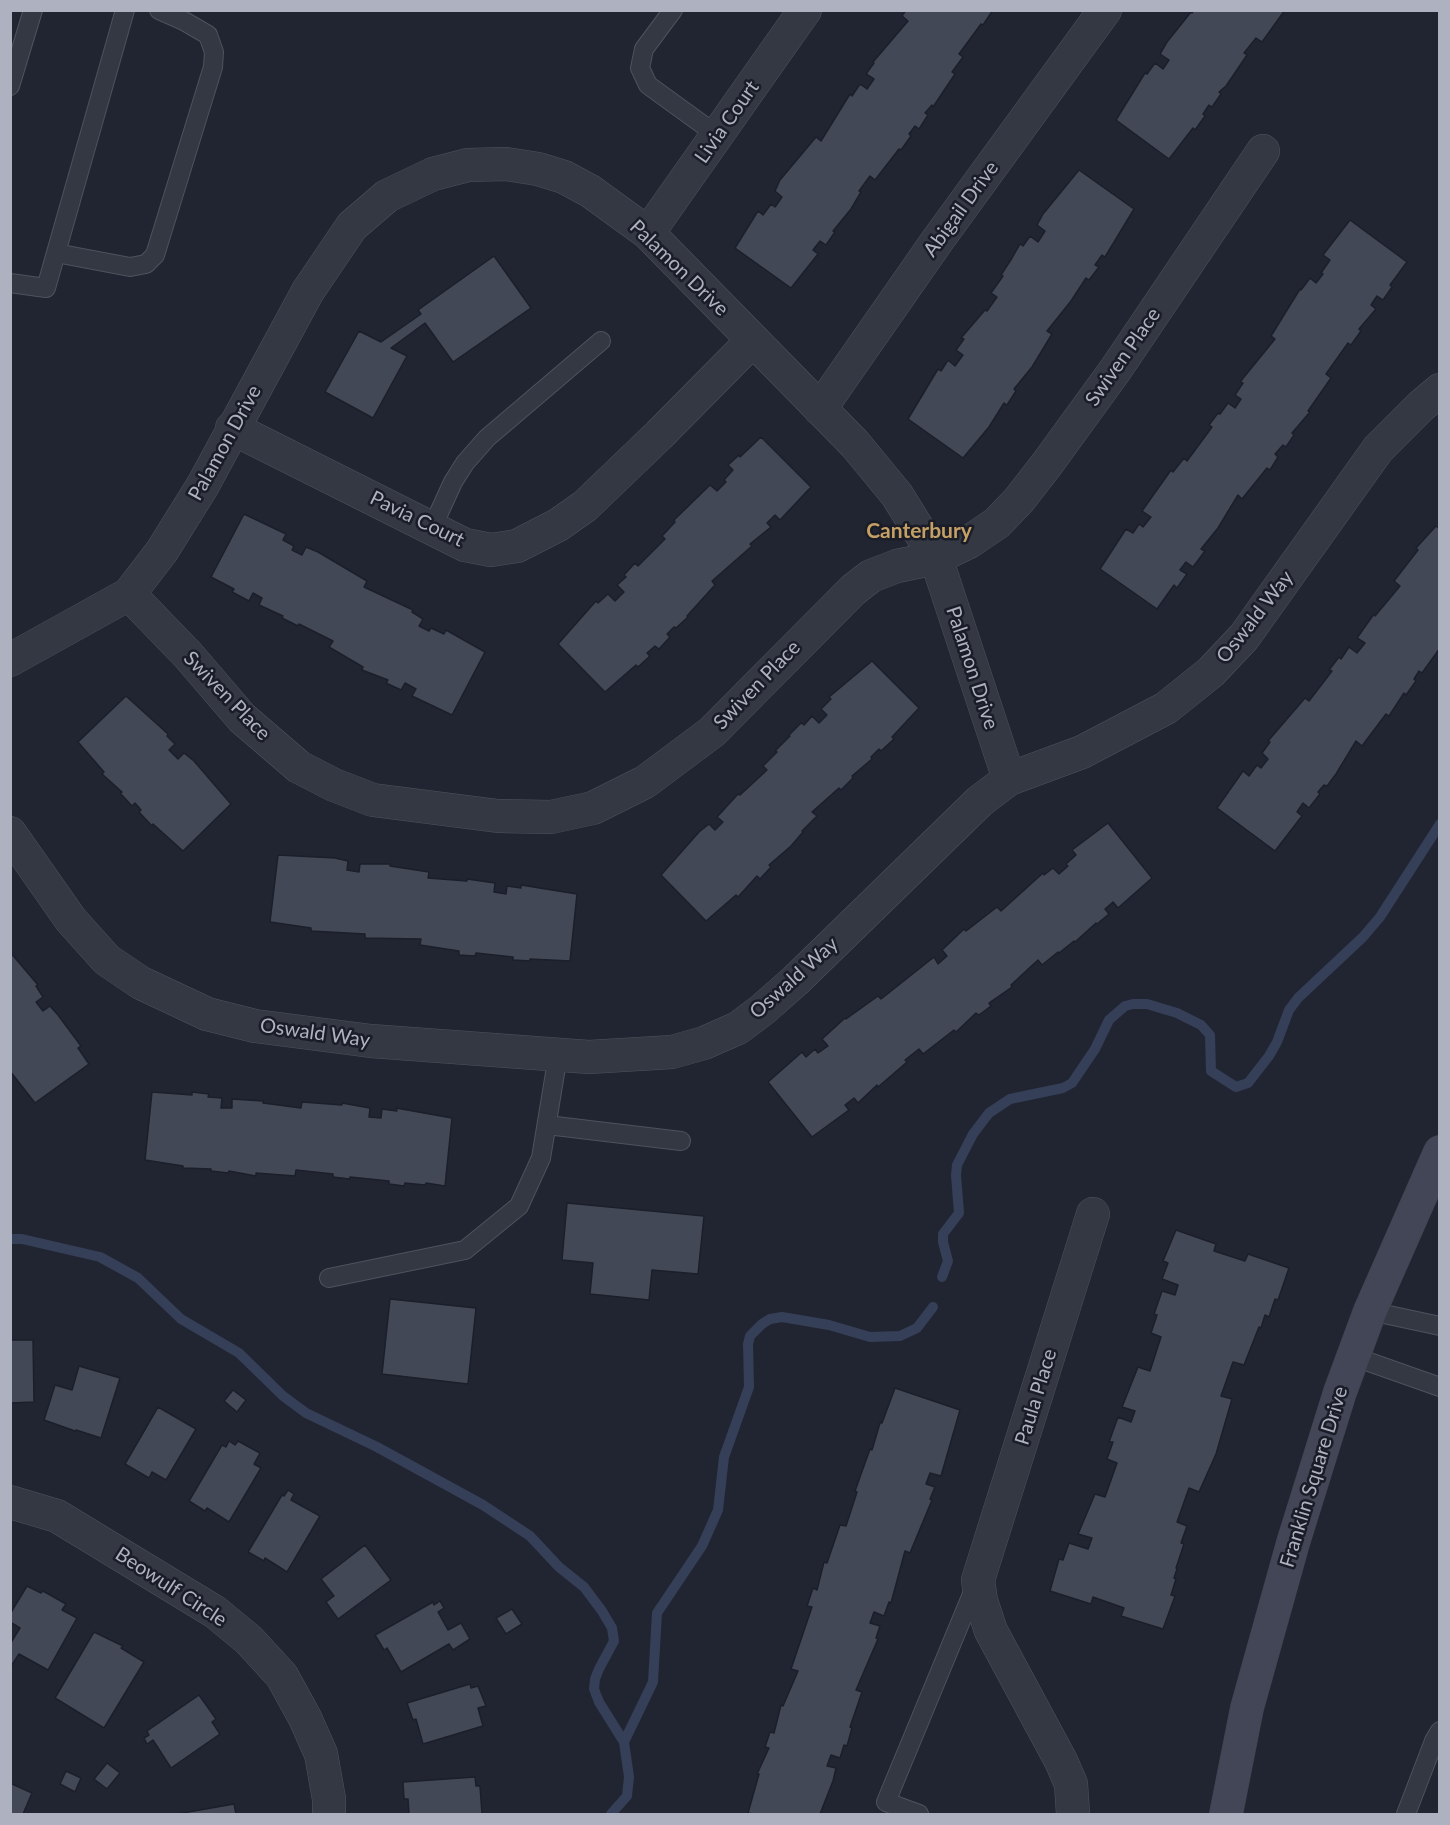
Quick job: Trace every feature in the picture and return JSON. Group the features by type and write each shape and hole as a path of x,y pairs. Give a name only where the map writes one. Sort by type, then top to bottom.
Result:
{"street":[{"name":"Livia Court","path":"648,233 806,10"},
{"name":"Abigail Drive","path":"820,409 937,241 1105,10"},
{"name":"Swiven Place","path":"129,594 189,655 242,718 299,767 334,785 373,800 498,816 551,817 593,808 645,782 712,732 853,590 871,576 897,566 936,558 969,542 997,523 1019,500 1116,369 1263,151"},
{"name":"Palamon Drive","path":"10,660 129,594 162,551 203,485 308,291 352,226 387,196 433,174 468,165 506,164 538,169 564,177 590,191 648,233 855,444 897,495 936,558 1009,779"},
{"name":"Pavia Court","path":"232,428 465,544 491,550 517,546 558,525 585,506 753,340"},
{"name":"Oswald Way","path":"10,833 71,920 107,960 141,983 207,1014 255,1026 371,1041 589,1057 672,1052 704,1043 738,1028 762,1010 795,981 980,801 1009,779 1082,752 1166,708 1210,672 1244,637 1378,449 1420,406 1440,390"},
{"name":"Franklin Square Drive","path":"1226,1815 1247,1708 1268,1631 1352,1356 1440,1152"},
{"name":"Paula Place","path":"1073,1815 1071,1784 991,1631 981,1601 978,1580 1093,1214"},
{"name":"Beowulf Circle","path":"10,1502 57,1516 215,1612 249,1640 282,1676 305,1718 321,1754 329,1799 329,1815"}],"lane":[{"path":"10,86 33,10"},
{"path":"10,284 45,288 125,10"},
{"path":"56,253 130,267 146,264 155,255 213,67 214,52 208,35 159,10"},
{"path":"673,10 644,49 640,68 648,85 717,135"},
{"path":"432,528 453,482 479,446 601,341"},
{"path":"329,1278 465,1250 519,1206 541,1158 558,1055"},
{"path":"547,1125 681,1141"},
{"path":"1370,1311 1440,1326"},
{"path":"1352,1356 1440,1388"},
{"name":"Paula Place","path":"919,1815 886,1802 978,1580"},
{"path":"1406,1815 1434,1741 1440,1731"}],"building":[{"path":"906,10 993,10 959,54 963,57 952,72 955,74 933,107 932,105 925,113 928,115 919,129 915,126 901,150 899,149 875,180 870,176 826,245 820,241 813,250 818,254 791,288 735,248 758,211 763,215 771,204 775,207 782,197 775,191 780,180 816,137 821,141 850,94 852,96 860,84 867,89 874,79 866,74 873,62 908,21 902,16"},
{"path":"1194,10 1285,10 1262,42 1256,38 1244,53 1247,55 1226,86 1219,92 1221,94 1212,107 1209,105 1203,114 1205,116 1195,130 1193,128 1169,159 1116,120 1145,73 1147,74 1155,63 1163,69 1169,60 1160,54"},
{"path":"1079,170 1134,209 1105,257 1102,255 1095,265 1099,267 1089,280 1086,278 1047,331 1052,334 1032,367 1014,389 1016,391 1007,405 1004,403 989,427 963,458 908,419 938,369 941,371 948,360 955,366 963,355 956,350 964,339 961,338 997,297 991,293 1020,244 1023,246 1030,236 1038,242 1045,231 1037,225 1043,214"},
{"path":"1350,220 1407,262 1390,285 1392,287 1383,300 1377,296 1371,305 1376,309 1359,329 1361,331 1351,345 1348,343 1326,374 1331,378 1308,411 1310,412 1292,433 1294,435 1286,447 1283,445 1275,454 1278,457 1270,470 1267,468 1242,499 1238,495 1218,528 1201,549 1205,551 1193,567 1186,562 1180,570 1187,574 1177,588 1174,585 1157,609 1100,569 1126,529 1133,533 1139,524 1143,527 1151,517 1142,511 1171,470 1173,472 1184,458 1187,461 1212,427 1209,425 1218,413 1220,414 1228,403 1235,408 1241,399 1235,395 1243,383 1240,382 1275,339 1271,336 1300,289 1310,278 1316,283 1323,274 1321,273 1330,260 1323,255"},
{"path":"494,256 531,308 453,362 425,323 391,348 407,356 373,418 325,392 359,331 381,342 421,314 418,310"},
{"path":"761,437 811,487 780,520 775,515 767,523 771,527 712,581 715,585 688,617 667,634 670,637 659,649 655,646 647,653 650,656 605,692 558,644 596,601 598,603 608,594 615,601 624,592 617,585 626,577 624,575 635,563 638,566 665,539 662,536 675,522 674,520 710,485 717,491 726,482 724,480 733,470 728,465"},
{"path":"244,514 286,534 283,540 294,546 292,550 302,555 306,547 318,552 367,581 364,587 413,610 412,612 423,619 419,626 444,634 446,630 485,652 452,715 412,696 416,689 405,683 401,690 386,683 388,680 362,670 363,667 329,647 333,641 299,624 298,626 259,605 262,598 253,593 249,601 232,592 234,589 211,577"},
{"path":"1436,526 1440,529 1440,648 1422,673 1419,671 1414,679 1416,681 1406,695 1404,693 1389,716 1386,714 1362,746 1356,741 1336,774 1327,786 1324,785 1318,792 1320,794 1309,808 1303,803 1297,812 1302,816 1275,851 1217,808 1243,771 1249,776 1257,765 1261,768 1268,759 1262,753 1270,742 1268,741 1305,698 1309,701 1332,671 1329,670 1339,657 1341,659 1349,647 1357,653 1365,643 1357,638 1374,614 1375,616 1400,586 1394,581 1418,550 1416,548"},
{"path":"872,661 919,708 892,737 894,739 881,751 879,749 841,790 839,788 812,812 817,816 791,846 769,865 771,867 760,879 757,876 738,897 736,895 706,921 661,875 699,832 709,824 715,830 723,822 717,817 738,794 740,795 767,770 763,766 789,735 801,723 804,725 812,716 819,723 827,715 821,709 831,699 829,697"},
{"path":"126,696 168,734 167,736 175,744 169,750 178,759 184,753 194,761 231,804 183,851 153,824 152,826 139,812 141,810 135,803 132,806 120,793 122,792 102,774 104,772 78,742"},
{"path":"1108,823 1152,878 1118,908 1113,902 1105,909 1109,914 1075,942 1042,965 1038,960 1011,985 1012,987 989,1003 991,1006 979,1015 976,1013 956,1032 954,1030 923,1054 919,1049 858,1103 854,1098 845,1105 849,1110 812,1137 768,1082 802,1052 806,1057 815,1049 818,1053 828,1046 822,1039 845,1018 878,996 881,999 934,957 938,964 947,956 942,950 964,929 966,931 997,907 1001,911 1043,873 1044,875 1053,868 1059,874 1076,855 1072,850"},
{"path":"278,855 335,858 348,861 347,870 359,872 360,864 390,864 390,866 429,872 428,878 467,881 467,879 495,883 494,892 506,894 507,886 521,888 521,885 577,894 570,961 513,960 513,957 476,953 475,956 459,955 459,951 420,945 421,939 365,938 365,934 311,931 311,928 270,922"},
{"path":"10,952 38,985 36,986 43,997 36,1002 43,1011 50,1006 58,1015 81,1046 78,1048 89,1064 35,1103 10,1071"},
{"path":"152,1092 209,1094 208,1097 222,1098 221,1108 232,1108 232,1099 263,1101 263,1103 301,1108 302,1102 342,1105 342,1103 370,1108 369,1117 381,1118 382,1109 397,1111 396,1108 452,1118 445,1186 405,1183 404,1186 389,1184 389,1181 333,1177 333,1174 296,1170 295,1176 256,1173 256,1176 229,1171 228,1173 211,1171 211,1169 183,1168 183,1166 145,1160"},
{"path":"567,1203 704,1216 698,1274 652,1270 649,1300 590,1294 593,1263 562,1260"},
{"path":"1176,1230 1216,1244 1214,1251 1245,1261 1248,1254 1289,1268 1278,1300 1275,1299 1269,1317 1265,1315 1244,1365 1233,1362 1221,1396 1232,1399 1216,1454 1199,1492 1189,1488 1177,1522 1187,1526 1181,1543 1184,1544 1176,1568 1174,1578 1176,1579 1171,1595 1175,1596 1163,1629 1121,1616 1124,1608 1093,1597 1091,1604 1050,1591 1059,1559 1063,1560 1069,1543 1088,1549 1092,1538 1078,1534 1095,1494 1105,1497 1117,1463 1107,1459 1113,1442 1109,1442 1118,1417 1131,1422 1135,1411 1122,1407 1138,1367 1150,1371 1161,1337 1151,1333 1157,1315 1154,1314 1162,1291 1175,1295 1178,1285 1162,1279 1168,1263 1163,1261"},
{"path":"390,1299 476,1308 468,1384 382,1374"},
{"path":"10,1340 33,1340 34,1402 10,1403"},
{"path":"79,1366 120,1378 101,1438 44,1420 55,1385 72,1390"},
{"path":"895,1388 960,1410 941,1476 930,1473 926,1484 935,1487 930,1499 932,1500 910,1553 905,1551 891,1603 889,1602 884,1616 874,1612 870,1623 880,1626 876,1638 878,1639 856,1690 862,1692 850,1727 852,1728 847,1746 844,1745 840,1758 831,1755 827,1766 836,1768 820,1814 748,1813 759,1774 757,1774 769,1748 765,1747 770,1732 774,1733 781,1705 783,1706 798,1671 791,1669 812,1607 807,1606 813,1588 817,1590 824,1562 827,1563 840,1525 846,1526 857,1492 855,1491"},
{"path":"233,1390 246,1400 237,1412 224,1401"},
{"path":"158,1407 196,1429 166,1480 152,1472 149,1478 125,1464"},
{"path":"229,1441 235,1445 238,1441 260,1453 254,1464 261,1468 229,1522 207,1508 205,1511 189,1501 222,1445 226,1447"},
{"path":"288,1490 294,1494 291,1500 320,1516 287,1572 265,1558 264,1561 248,1552 282,1495 284,1496"},
{"path":"365,1545 391,1580 338,1619 326,1602 334,1596 321,1579"},
{"path":"27,1586 41,1593 43,1591 66,1604 62,1610 77,1618 48,1670 19,1654 10,1668 10,1644 20,1628 10,1622 10,1614"},
{"path":"440,1601 444,1608 438,1612 448,1630 461,1623 470,1639 453,1650 449,1644 401,1672 387,1648 384,1650 375,1635 433,1602 434,1605"},
{"path":"512,1609 522,1624 506,1634 496,1618"},
{"path":"94,1632 123,1646 121,1648 144,1662 104,1728 55,1698"},
{"path":"470,1684 471,1688 478,1686 486,1706 478,1708 483,1726 423,1744 416,1719 413,1720 407,1703"},
{"path":"199,1695 216,1719 212,1722 220,1734 171,1768 153,1740 147,1744 144,1738 149,1735 147,1731"},
{"path":"107,1763 120,1773 107,1789 94,1779"},
{"path":"66,1771 81,1778 75,1792 60,1784"},
{"path":"475,1777 476,1786 480,1786 482,1814 409,1814 408,1799 404,1799 403,1782"},
{"path":"10,1783 32,1793 23,1814 10,1814"},
{"path":"234,1804 236,1814 177,1814"}],"waterway":[{"path":"942,1277 948,1261 943,1234 959,1213 957,1165 973,1134 989,1113 1010,1099 1063,1088 1072,1083 1095,1049 1109,1020 1125,1006 1133,1004 1147,1004 1177,1013 1201,1025 1210,1035 1211,1071 1236,1087 1248,1083 1277,1042 1289,1010 1298,998 1363,937 1380,917 1440,824"},
{"path":"10,1239 22,1239 100,1257 138,1278 181,1319 239,1353 283,1396 306,1413 377,1447 483,1505 530,1536 559,1567 584,1587 612,1628 614,1641 599,1669 594,1689 599,1702 624,1742 629,1777 627,1796 611,1814"},
{"path":"624,1742 653,1682 657,1613 702,1546 718,1510 724,1457 749,1387 748,1344 750,1336 770,1319 782,1317 829,1325 870,1337 900,1336 917,1328 933,1307"}],"district":[{"name":"Canterbury","path":"919,531"}]}
